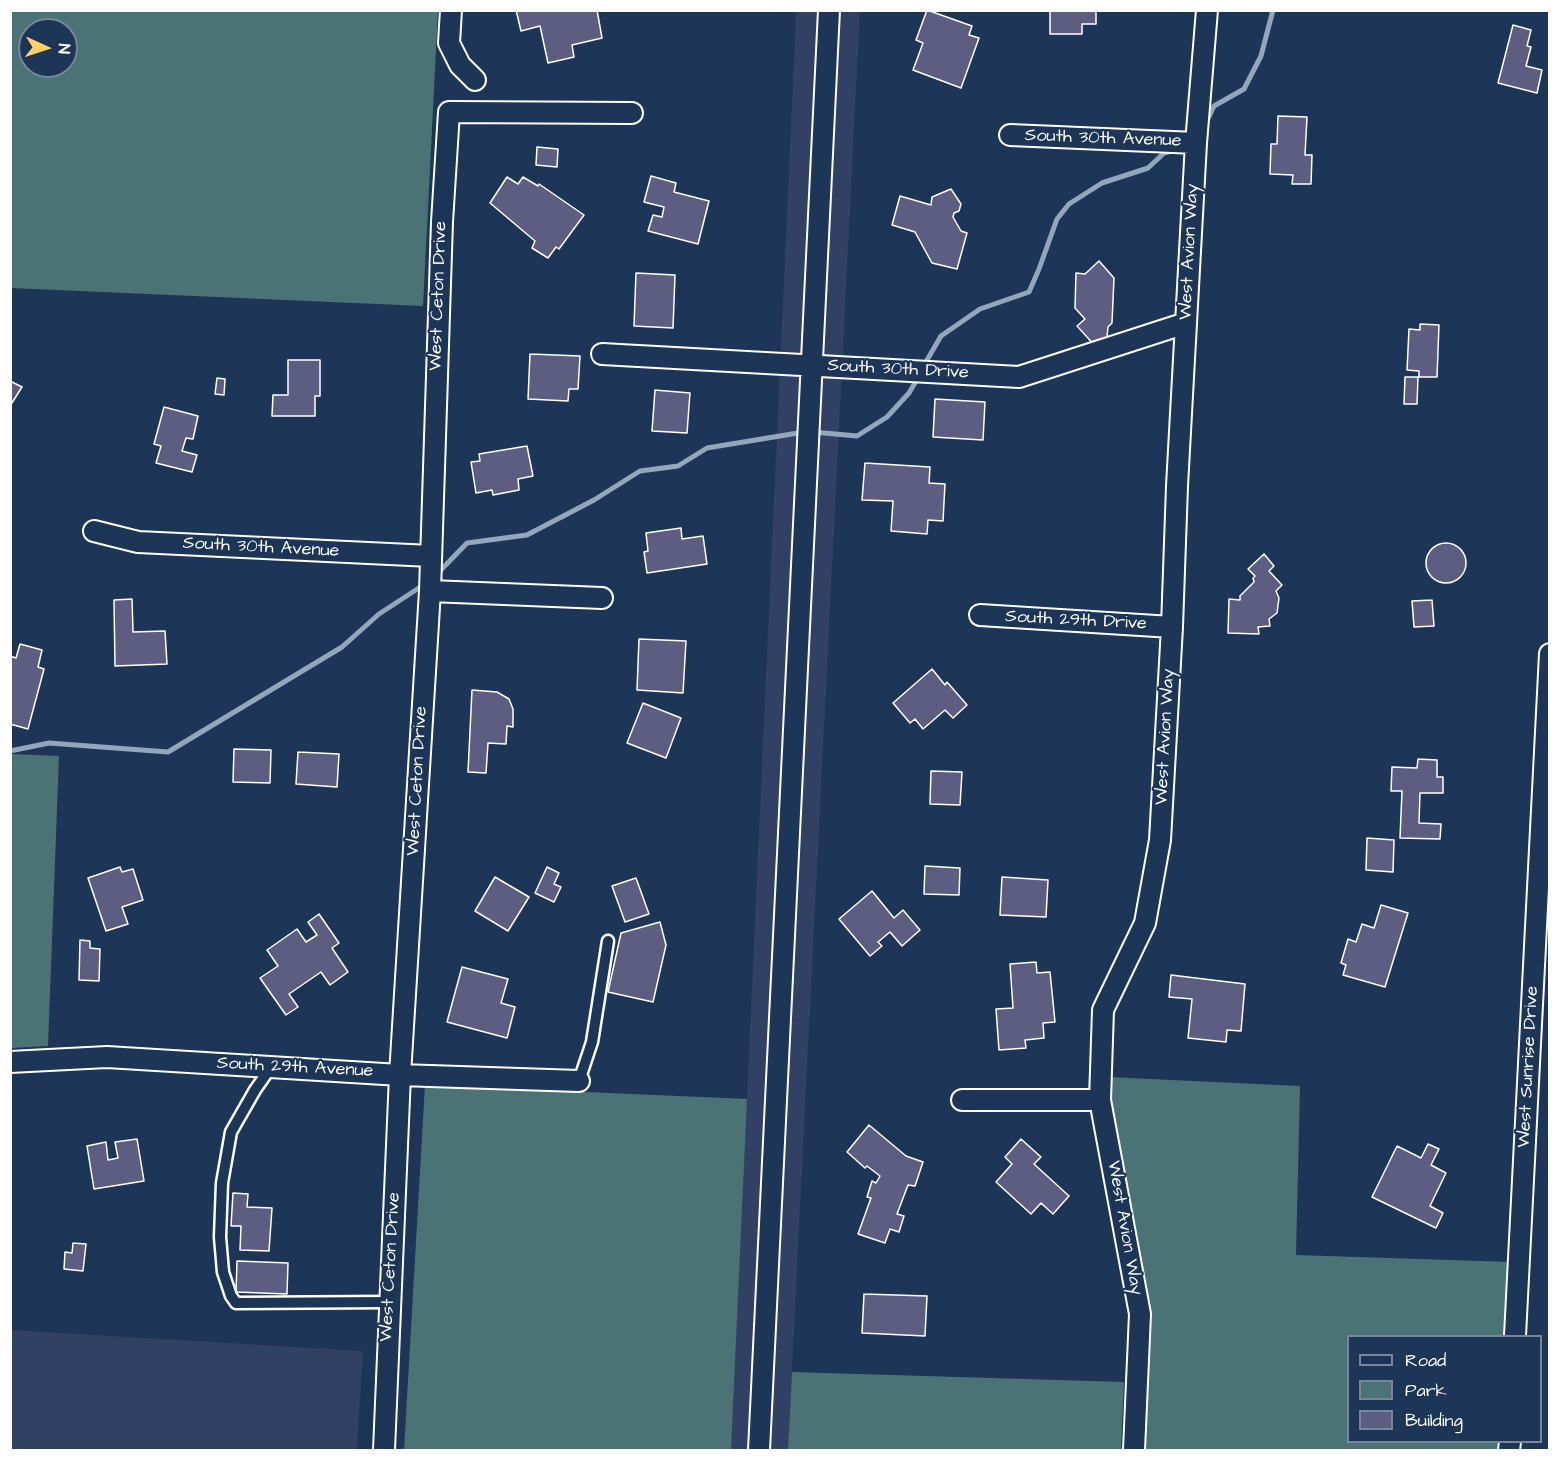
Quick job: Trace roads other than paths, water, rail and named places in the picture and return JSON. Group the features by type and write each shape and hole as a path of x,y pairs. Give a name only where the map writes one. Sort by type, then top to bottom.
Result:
{"street":[{"path":"451,10 449,43 460,65 475,80"},
{"path":"759,1450 829,10"},
{"name":"West Avion Way","path":"1134,1450 1140,1314 1100,1100 1103,1010 1145,923 1160,840 1196,143 1207,10"},
{"name":"West Ceton Drive","path":"384,1450 400,1075 430,591 442,222 449,112 632,114"},
{"name":"South 30th Avenue","path":"1011,135 1196,143"},
{"name":"South 30th Drive","path":"602,354 1019,377 1186,323"},
{"name":"South 30th Avenue","path":"94,531 138,542 431,556"},
{"path":"430,591 602,598"},
{"name":"South 29th Drive","path":"980,615 1172,627"},
{"name":"West Sunrise Drive","path":"1515,1335 1550,654"},
{"name":"South 29th Avenue","path":"10,1062 107,1057 400,1075 579,1081"},
{"path":"962,1100 1100,1100"}],"lane":[{"path":"579,1081 592,1042 608,941"},
{"path":"271,1067 231,1132 229,1142 222,1183 220,1237 223,1272 231,1296 236,1303 389,1302"}],"waterway":[{"path":"1205,125 1214,106 1244,89 1261,56 1273,10"},
{"path":"923,367 941,336 980,309 1029,292 1057,219 1069,204 1102,183 1148,168 1164,153 1175,150"},
{"path":"813,432 857,436 887,417 909,393 919,376"},
{"path":"437,574 467,543 527,535 594,500 640,471 678,466 707,448 804,432"},
{"path":"10,751 49,743 168,752 342,647 379,614 425,584"}]}
